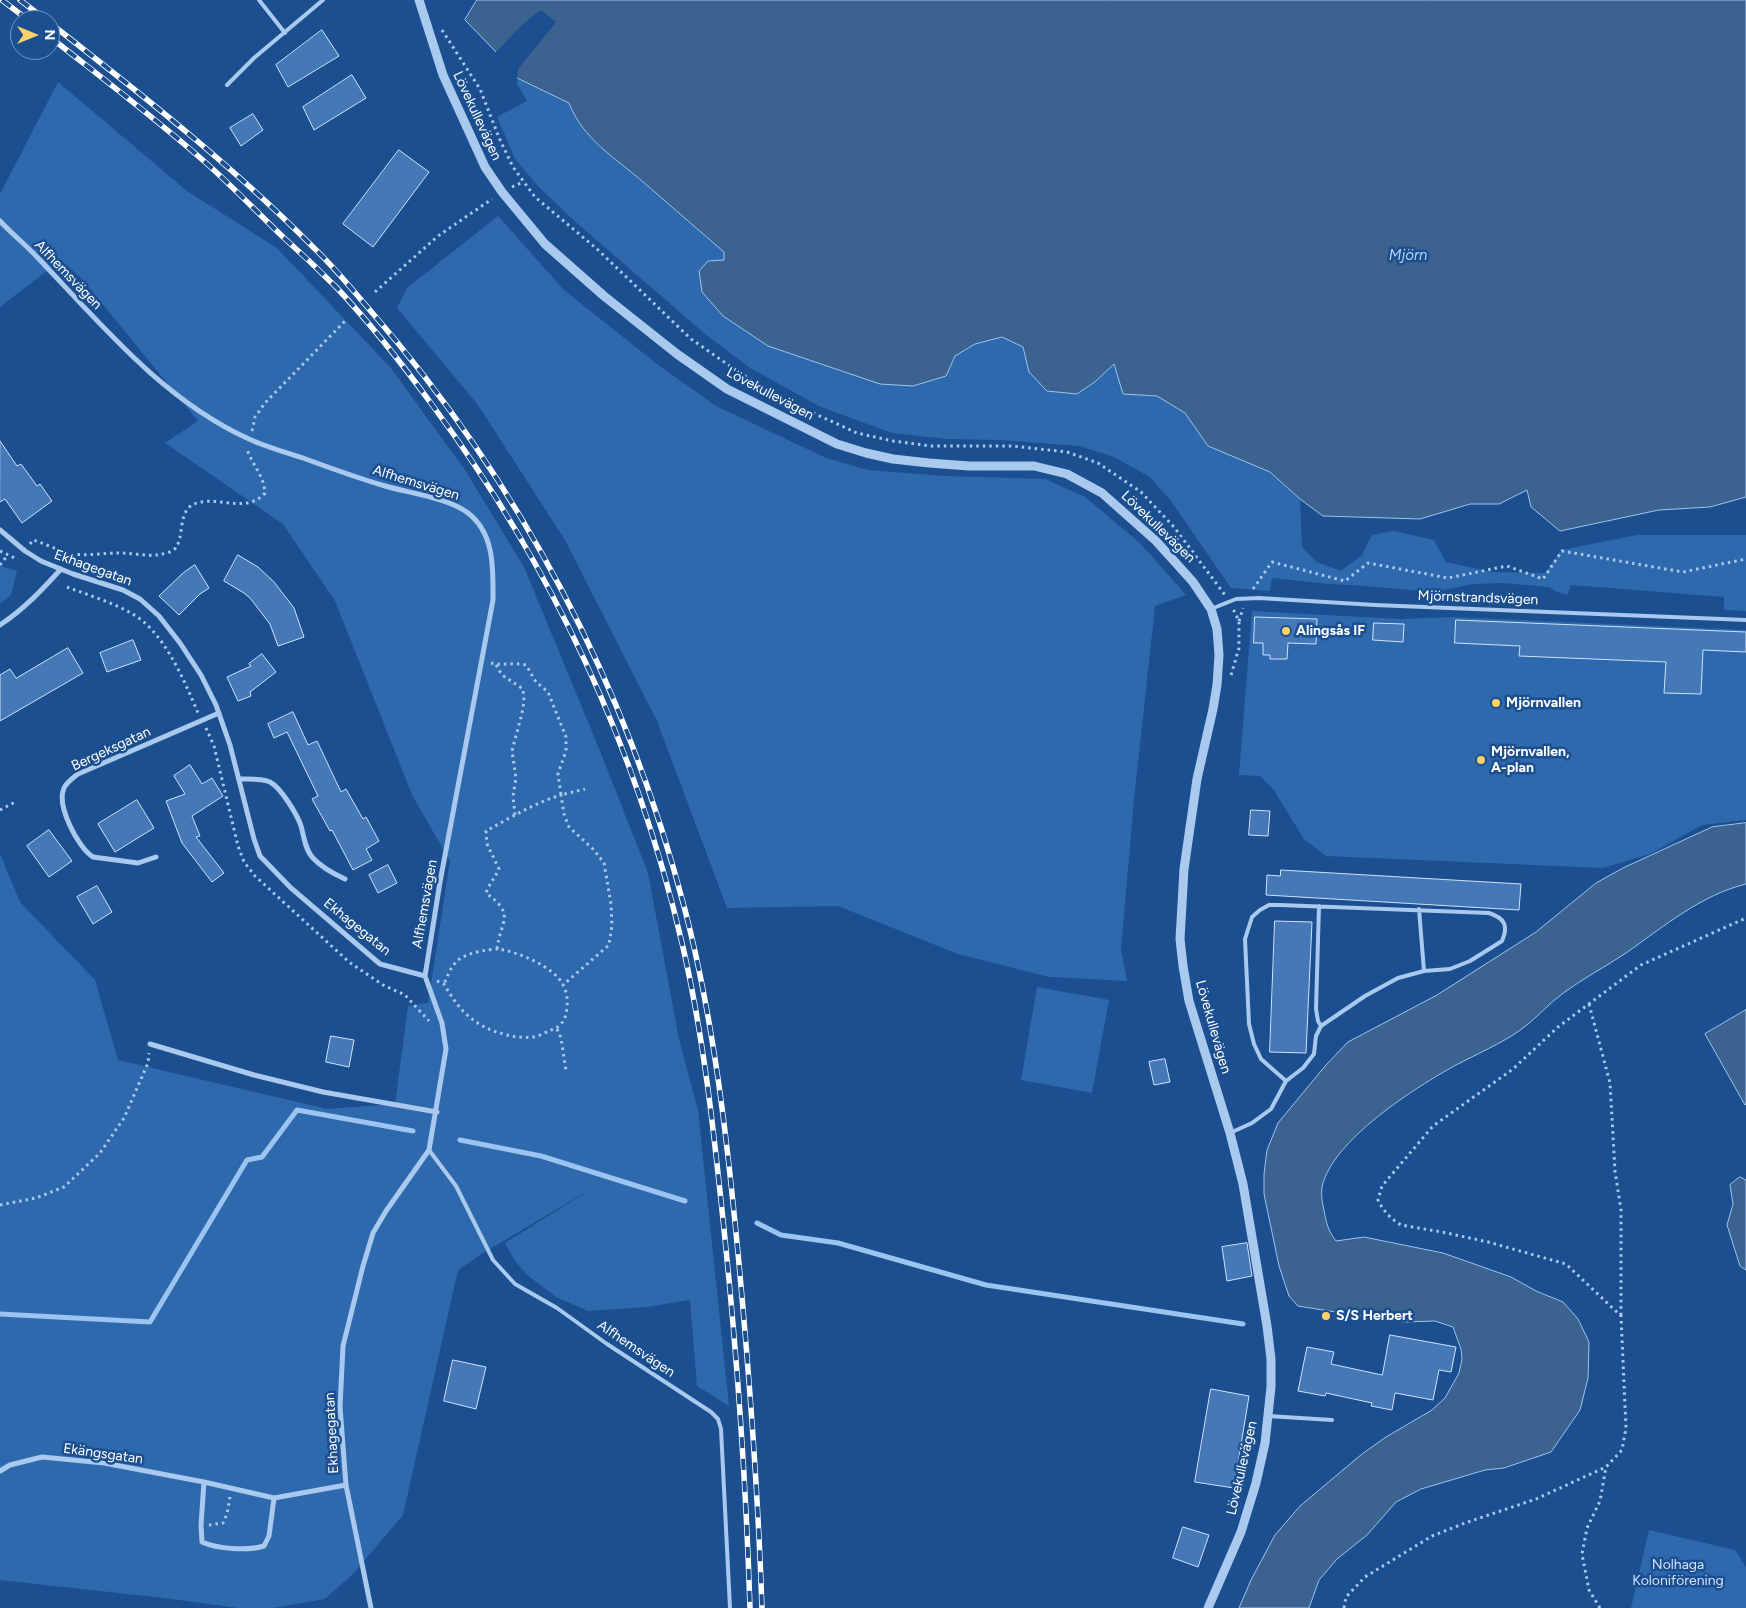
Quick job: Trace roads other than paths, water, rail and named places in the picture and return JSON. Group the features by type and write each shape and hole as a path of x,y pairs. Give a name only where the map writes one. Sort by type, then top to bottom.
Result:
{"street":[{"name":"Lövekullevägen","path":"419,0 442,75 485,167 502,192 545,244 604,296 677,354 727,389 837,444 866,453 893,459 945,464 1034,466 1067,474 1102,493 1156,541 1193,582 1211,609 1217,628 1219,655 1217,685 1196,779 1184,869 1180,939 1189,1001 1230,1133 1243,1184 1267,1326 1271,1359 1271,1387 1265,1443 1260,1467 1241,1532 1208,1608"},
{"name":"Alfhemsvägen","path":"0,221 155,378 209,418 250,440 384,486 444,501 467,512 480,525 488,540 492,567 493,600 424,976"},
{"name":"Ekhagegatan","path":"0,530 25,551 41,561 123,590 140,599 159,616 201,675 219,714 230,745 260,856 291,888 380,964 424,976 442,1023 446,1049 429,1150 386,1211 373,1233 362,1266 344,1346 340,1407 346,1485 371,1608"},
{"path":"0,625 14,616 39,594 61,569"},
{"name":"Bergeksgatan","path":"156,857 138,864 93,857 87,853 71,827 63,808 62,797 64,788 78,774 219,714"},
{"path":"239,779 270,782 282,794 301,824 304,842 312,857 330,872 345,880"},
{"path":"150,1044 254,1075 323,1092 436,1112"},
{"name":"Ekängsgatan","path":"0,1471 10,1466 42,1457 104,1463 204,1482 274,1498 346,1485"},
{"path":"204,1482 201,1525 202,1542 210,1546 254,1549 264,1546 269,1536 274,1498"}],"lane":[{"path":"259,0 285,33"},
{"path":"227,85 254,58 323,0"},
{"name":"Mjörnstrandsvägen","path":"1211,609 1228,602 1246,598 1746,620"},
{"path":"1230,1133 1252,1123 1271,1109 1286,1082 1303,1068 1314,1054 1316,1036 1321,1026 1379,987 1398,978 1424,971 1450,969 1470,961 1502,941 1506,928 1504,922 1499,916 1489,913 1419,909 1269,905 1260,910 1252,916 1245,939 1249,1024 1254,1044 1262,1059 1286,1082"},
{"path":"1319,906 1316,1009 1321,1026"},
{"path":"1419,909 1424,971"},
{"name":"Alfhemsvägen","path":"429,1150 456,1186 493,1260 515,1284 557,1308 607,1344 711,1412 718,1419 722,1443 730,1608"},
{"path":"1268,1416 1332,1420"}],"water":[{"name":"Mjörn","path":"477,0 1746,0 1746,497 1710,507 1659,510 1560,531 1531,507 1527,490 1499,504 1470,504 1420,519 1323,516 1300,499 1270,472 1208,446 1185,413 1157,396 1123,394 1114,364 1096,381 1077,394 1047,391 1029,372 1023,347 1002,337 975,344 955,356 946,376 913,386 880,384 768,346 723,316 702,292 699,271 708,261 724,260 724,252 600,146 582,127 569,103 515,77 496,52 465,20"},
{"path":"1746,823 1746,884 1713,896 1683,913 1626,953 1577,983 1519,1031 1456,1065 1399,1101 1358,1134 1342,1151 1329,1169 1322,1187 1322,1201 1327,1222 1331,1234 1336,1241 1364,1237 1443,1253 1511,1277 1536,1291 1563,1302 1578,1319 1589,1342 1588,1378 1580,1410 1551,1452 1504,1468 1485,1470 1421,1489 1396,1502 1367,1535 1337,1559 1319,1580 1309,1608 1239,1608 1251,1580 1275,1535 1300,1506 1362,1454 1386,1437 1432,1410 1445,1398 1459,1373 1462,1359 1461,1349 1453,1327 1435,1321 1404,1322 1359,1316 1352,1319 1348,1314 1298,1306 1289,1296 1279,1266 1264,1194 1267,1150 1278,1123 1326,1065 1348,1042 1437,995 1536,932 1596,883 1623,868 1712,827"},
{"path":"1746,1010 1746,1104 1745,1105 1705,1034"},
{"path":"1740,1177 1746,1180 1746,1270 1740,1266 1727,1225 1733,1204 1730,1185"}],"waterway":[{"path":"0,1314 150,1322 247,1160 262,1157 297,1110 413,1131"},
{"path":"460,1140 541,1156 685,1201"},
{"path":"757,1223 781,1235 838,1243 986,1285 1243,1324"}],"railway":[{"path":"2,0 15,10"},
{"path":"20,0 33,10"},
{"path":"60,31 219,159 321,255 356,293 424,376 474,445 520,517 562,591 600,668 633,746 661,827 685,910 712,1037 729,1167 742,1297 756,1474 762,1608"},
{"path":"60,45 148,114 205,162 330,281 362,315 422,391 476,468 516,531 552,595 585,662 615,730 641,799 663,870 690,978 712,1122 724,1229 740,1418 750,1608"}],"place":[{"name":"Alingsås IF","path":"1286,631"},
{"name":"Mjörnvallen","path":"1496,703"},
{"name":"Mjörnvallen, A-plan","path":"1481,760"},
{"name":"S/S Herbert","path":"1326,1316"}],"park label":[{"name":"Nolhaga Koloniförening","path":"1678,1574"}]}
